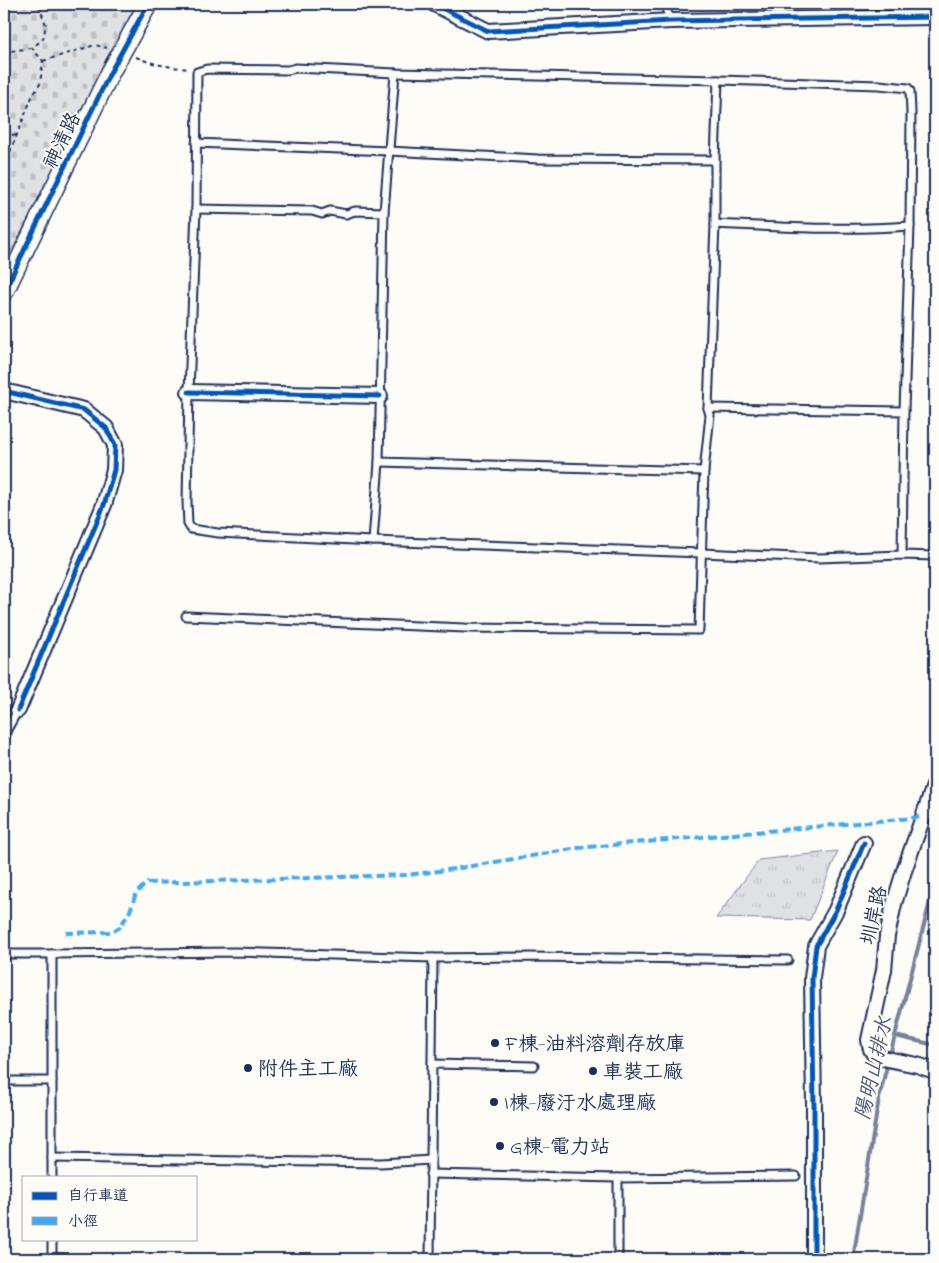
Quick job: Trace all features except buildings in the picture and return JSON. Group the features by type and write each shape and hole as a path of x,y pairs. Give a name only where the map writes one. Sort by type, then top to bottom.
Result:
{"street":[{"name":"神清路","path":"4,292 105,82 148,4"},
{"path":"434,4 488,31 671,21 935,17"},
{"path":"4,391 84,410 106,428 115,446 114,470 104,505 18,710"},
{"path":"189,392 380,396"},
{"name":"圳岸路","path":"935,783 894,904 887,936 884,970 869,1040 872,1053 876,1057 917,1065 935,1071"},
{"path":"814,1259 812,978 816,946 836,910 864,842"}],"lane":[{"path":"664,4 671,21"},
{"path":"902,555 912,112 908,88 879,85 395,73 296,68 288,70 206,69 197,72 196,209 187,502 188,524 191,529 218,533 373,541 702,554 819,558 902,555 935,556"},
{"path":"373,541 379,462 384,212 395,73"},
{"path":"186,616 465,628 699,630 704,471 710,415 708,408 718,80"},
{"path":"196,143 538,159 715,160"},
{"path":"196,209 312,211 322,214 330,211 346,214 355,211 384,212"},
{"path":"715,224 874,229 910,226"},
{"path":"708,408 904,411"},
{"path":"379,462 704,471"},
{"path":"4,735 18,710"},
{"path":"4,954 235,952 434,958 788,960"},
{"path":"52,954 52,1176"},
{"path":"430,1259 434,958"},
{"path":"432,1064 534,1066"},
{"path":"4,1081 52,1081"},
{"path":"52,1158 381,1163 430,1160"},
{"path":"430,1174 618,1178 796,1176"},
{"path":"618,1178 618,1259"},
{"path":"52,1240 52,1259"}],"path":[{"path":"4,54 32,48 43,39 46,25 39,4"},
{"path":"42,61 95,45 122,52 149,63 190,69 197,72"},
{"path":"4,167 32,97 40,84 42,61 32,48"},
{"path":"4,132 17,136"}],"green space":[{"path":"4,4 147,4 10,253 4,250"},
{"path":"838,851 810,920 716,918 759,860"}],"waterway":[{"name":"陽明山排水","path":"890,1055 935,887"},
{"path":"895,1036 935,1045"},
{"name":"陽明山排水","path":"853,1259 879,1098 888,1062"}],"marked path":[{"path":"66,933 112,932 120,927 130,911 136,893 147,883 407,875 578,848 923,817"}],"cycle path":[{"path":"4,292 110,73 148,4"},
{"path":"434,4 488,31 671,21 935,17"},
{"path":"4,391 84,410 106,428 115,445 114,470 104,505 18,710"},
{"path":"189,392 380,396"},
{"path":"814,1259 812,978 816,946 836,910 864,843"}],"place":[{"name":"F棟-油料溶劑存放庫","path":"495,1043"},
{"name":"附件主工廠","path":"248,1068"},
{"name":"車裝工廠","path":"593,1071"},
{"name":"I棟-廢汙水處理廠","path":"494,1102"},
{"name":"G棟-電力站","path":"500,1146"}]}
